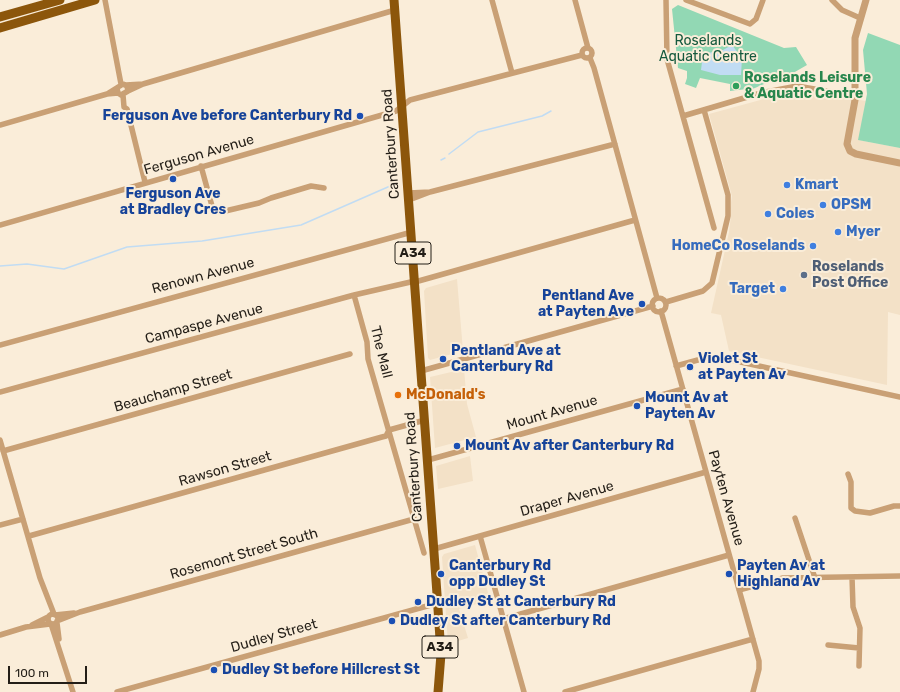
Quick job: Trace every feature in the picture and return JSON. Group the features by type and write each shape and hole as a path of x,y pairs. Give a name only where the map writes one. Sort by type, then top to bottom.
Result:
{"highway":[{"path":"0,17 47,2 60,0"},
{"path":"0,28 94,0"},
{"name":"Canterbury Road","path":"394,0 438,603 440,654 438,692"}],"street":[{"path":"105,0 125,102 124,107 127,109 145,182"},
{"path":"492,0 512,73"},
{"path":"575,0 588,48 592,52 590,58 657,298"},
{"path":"666,0 667,59 714,228"},
{"path":"686,0 699,2 750,24 756,19 763,0"},
{"path":"832,0 842,10 860,18"},
{"path":"866,0 854,44 855,96 847,140 849,148 856,154 900,163"},
{"path":"47,2 50,14"},
{"path":"0,125 395,10"},
{"path":"588,48 583,50 582,55 586,58 590,58"},
{"name":"Ferguson Avenue","path":"0,225 145,182 396,111 410,100 582,55"},
{"path":"683,116 761,92 797,86 855,96"},
{"path":"666,302 707,289 712,283 728,216 728,195 704,110"},
{"path":"409,197 615,144"},
{"path":"201,166 212,206 214,210 221,212 259,203 311,186 324,188"},
{"name":"Campaspe Avenue","path":"0,392 354,296 415,282 635,220"},
{"name":"Renown Avenue","path":"0,345 412,232"},
{"name":"The Mall","path":"354,296 367,342 368,359 424,553"},
{"path":"657,298 663,299 666,302"},
{"path":"657,298 654,300 653,306 657,311 665,309 666,302"},
{"path":"421,371 653,306"},
{"name":"Payten Avenue","path":"661,311 753,639 759,664 753,692"},
{"name":"Beauchamp Street","path":"3,451 350,354"},
{"path":"676,366 705,358 718,357 900,398"},
{"name":"Mount Avenue","path":"428,460 683,389"},
{"name":"Rawson Street","path":"29,536 386,436 389,430 425,420"},
{"path":"0,440 54,623"},
{"name":"Draper Avenue","path":"434,549 706,472"},
{"path":"848,474 851,482 851,508 855,511 870,513 894,506 900,506"},
{"path":"794,518 815,578"},
{"path":"0,526 23,519"},
{"name":"Rosemont Street South","path":"26,627 54,623 80,612 414,519"},
{"path":"480,536 524,692"},
{"path":"503,619 729,555"},
{"path":"739,590 783,578 900,576"},
{"path":"852,577 852,607 860,628 859,666"},
{"name":"Dudley Street","path":"117,692 438,603"},
{"name":"Rosemont Street South","path":"0,635 26,627 51,616 80,612"},
{"path":"51,616 73,692"},
{"path":"565,692 753,639"},
{"path":"828,645 859,648"}],"shaded area":[{"name":"HomeCo Roselands","path":"797,90 866,101 859,140 900,148 900,315 888,312 887,385 729,351 721,315 711,313 729,232 731,216 729,215 732,196 709,114"},
{"path":"457,279 463,351 430,360 428,358 424,291 426,288"},
{"path":"464,369 467,404 476,437 435,448 430,377"},
{"path":"470,456 473,481 438,489 436,466"},
{"path":"475,545 490,600 459,609 468,638 448,644 442,557 444,554"}],"green space":[{"name":"Roselands Aquatic Centre","path":"678,5 784,48 796,47 807,65 774,84 771,81 748,91 747,89 730,91 730,84 700,78 696,88 685,84 687,71 678,68 672,9"},
{"path":"868,33 900,45 900,148 858,140 867,94 863,50"}],"water":[{"path":"732,45 742,58 741,75 720,75 701,70 703,54 723,50"}],"waterway":[{"path":"449,154 478,132 542,116 551,111"},
{"path":"441,160 445,158"},
{"path":"0,266 27,264 64,269 127,247 202,241 301,225 397,183"}],"place":[{"name":"Roselands Leisure & Aquatic Centre","path":"736,86"},
{"name":"Ferguson Ave before Canterbury Rd","path":"360,116"},
{"name":"Ferguson Ave at Bradley Cres","path":"173,179"},
{"name":"Kmart","path":"787,185"},
{"name":"OPSM","path":"823,205"},
{"name":"Coles","path":"768,214"},
{"name":"Myer","path":"838,232"},
{"name":"HomeCo Roselands","path":"813,246"},
{"name":"Roselands Post Office","path":"804,275"},
{"name":"Target","path":"783,289"},
{"name":"Pentland Ave at Payten Ave","path":"642,304"},
{"name":"Pentland Ave at Canterbury Rd","path":"443,359"},
{"name":"Violet St at Payten Av","path":"690,367"},
{"name":"McDonald's","path":"398,395"},
{"name":"Mount Av at Payten Av","path":"637,406"},
{"name":"Mount Av after Canterbury Rd","path":"457,446"},
{"name":"Canterbury Rd opp Dudley St","path":"441,574"},
{"name":"Payten Av at Highland Av","path":"729,574"},
{"name":"Dudley St at Canterbury Rd","path":"418,602"},
{"name":"Dudley St after Canterbury Rd","path":"392,621"},
{"name":"Dudley St before Hillcrest St","path":"214,670"}]}
